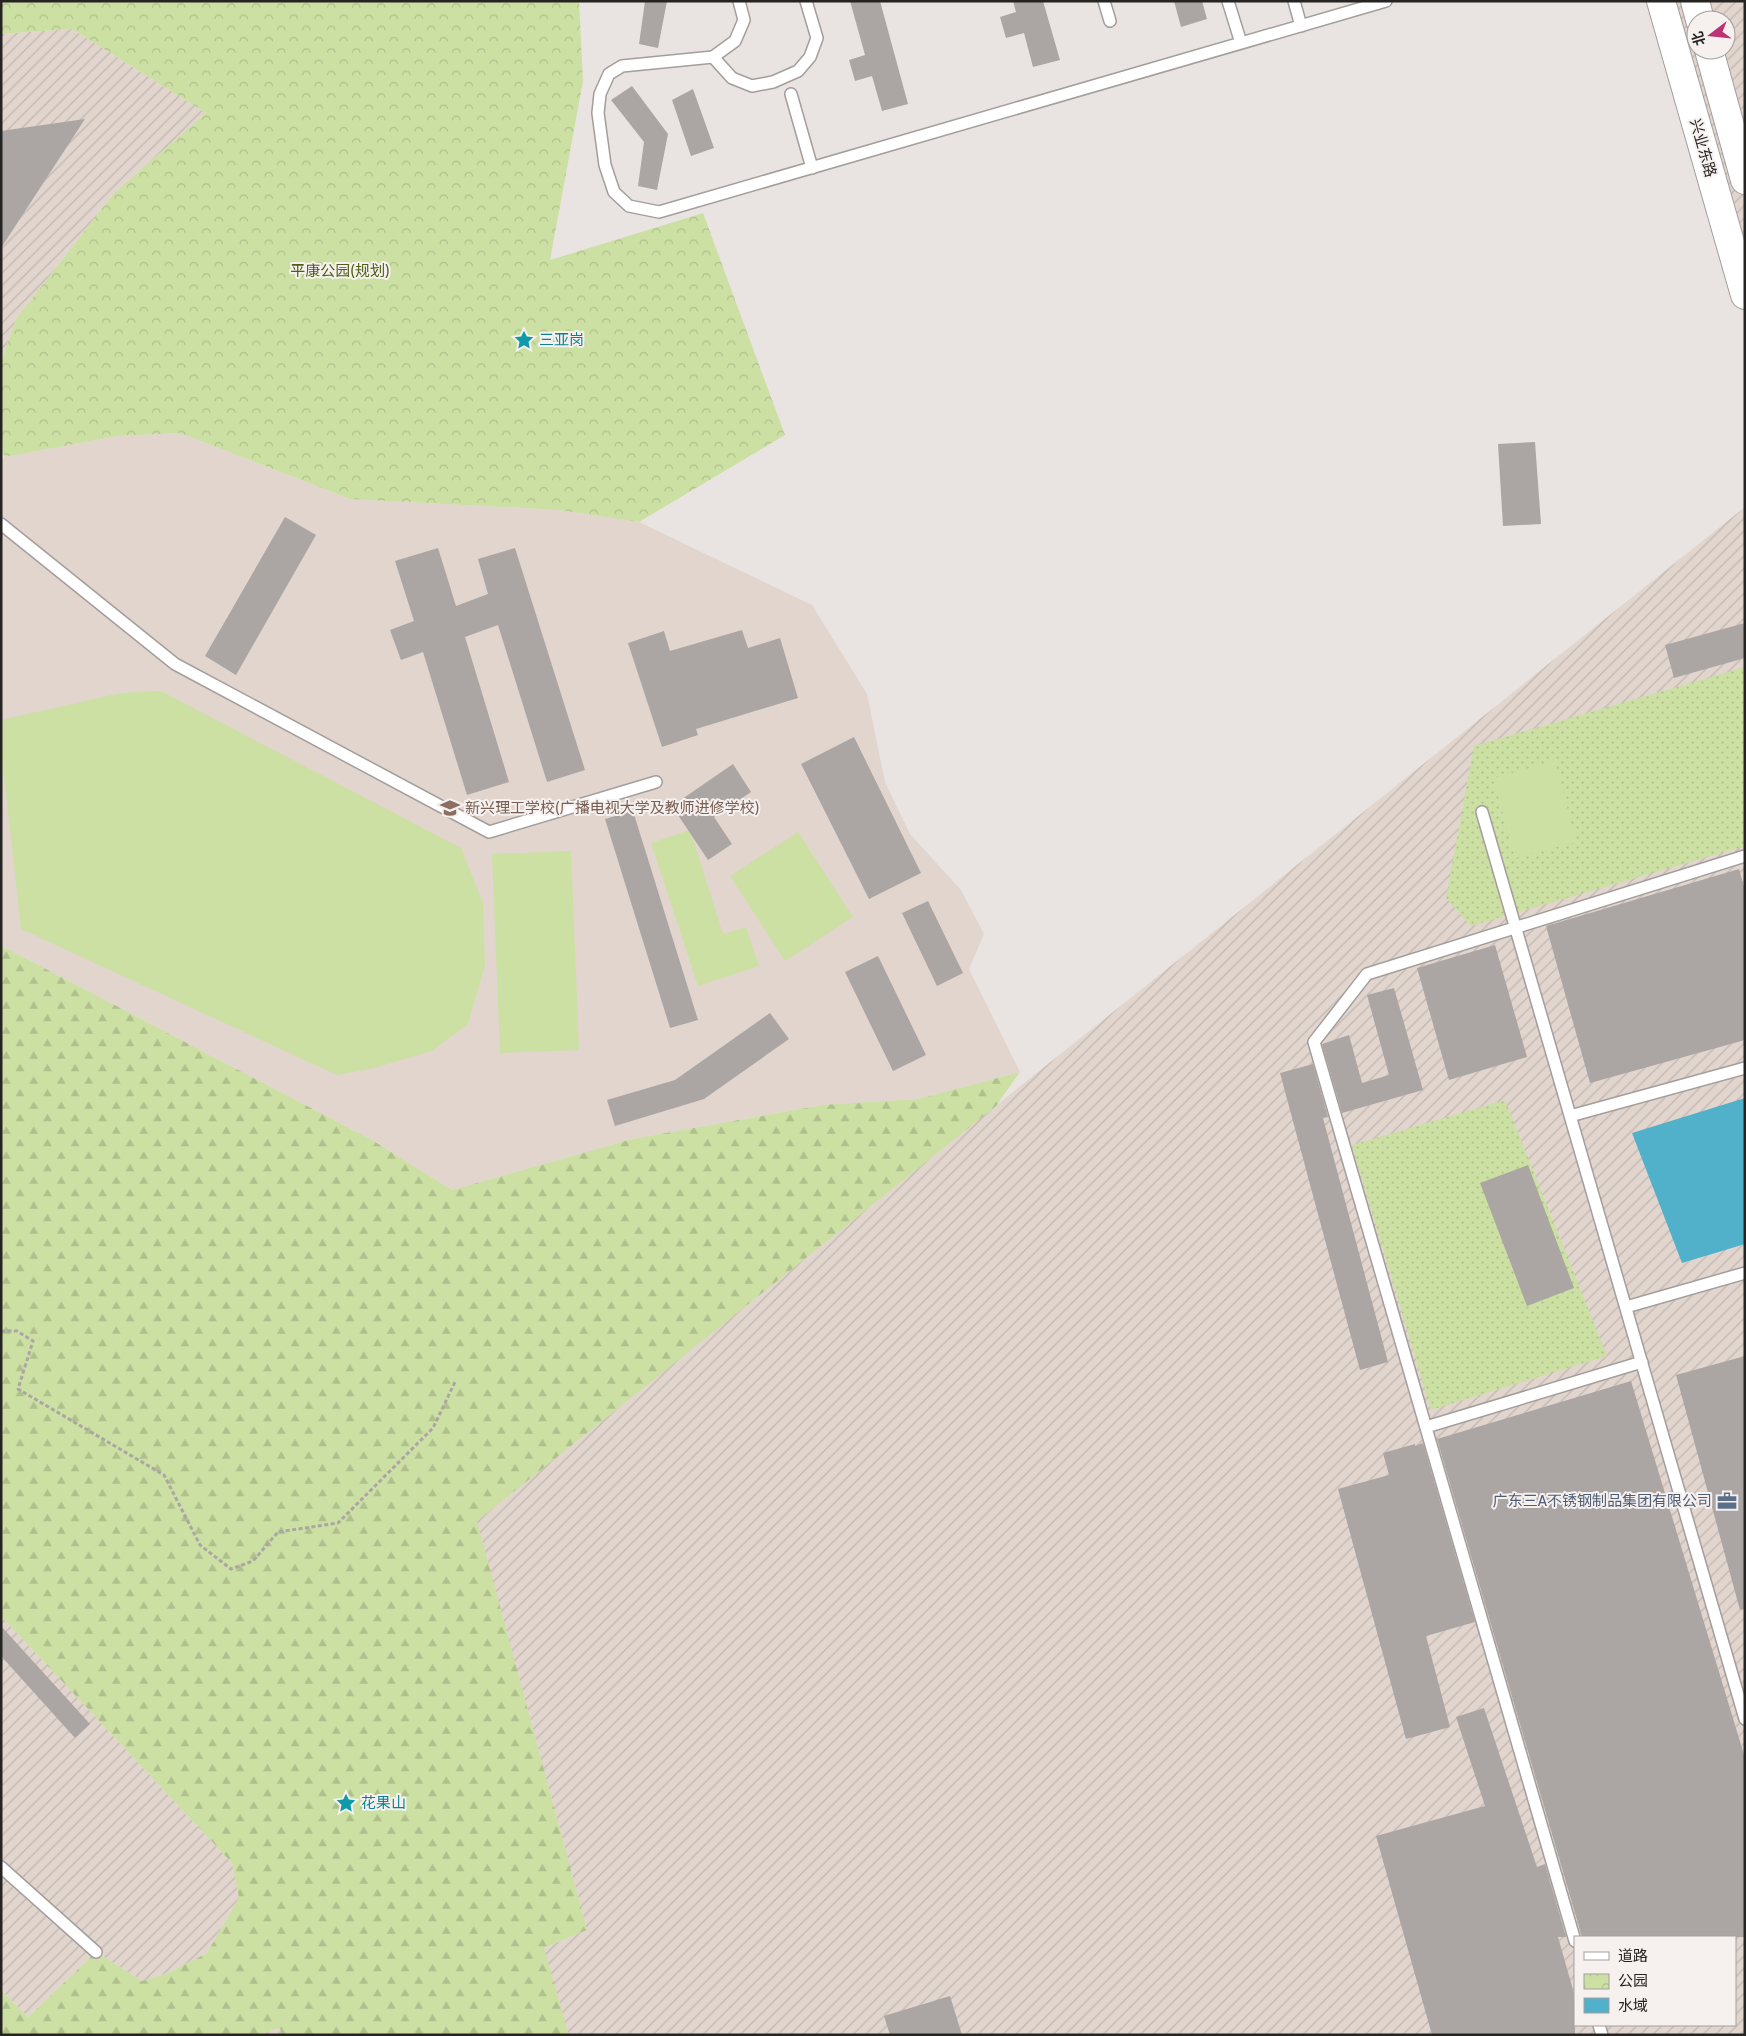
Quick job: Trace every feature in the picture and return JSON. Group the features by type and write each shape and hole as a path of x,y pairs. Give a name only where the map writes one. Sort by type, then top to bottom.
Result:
{"street":[{"name":"兴业东路","path":"1661,1 1745,295"},
{"name":"兴业东路","path":"1712,60 1745,180"}],"lane":[{"path":"739,1 744,20 735,41 713,57 622,66 609,74 600,94 598,113 605,164 614,192 629,206 659,212 1386,1"},
{"path":"713,57 732,78 752,86 773,82 798,72 810,57 817,38 806,1"},
{"path":"1104,1 1110,21"},
{"path":"1228,1 1241,43"},
{"path":"1294,1 1301,26"},
{"path":"791,94 812,168"},
{"path":"1,524 175,664 489,832 656,782"},
{"path":"1482,812 1745,1719"},
{"path":"1574,1938 1314,1042 1367,974 1745,856"},
{"path":"1570,1116 1745,1068"},
{"path":"1626,1307 1745,1273"},
{"path":"1426,1427 1642,1362"},
{"path":"1,1867 96,1952"}],"path":[{"path":"1,1332 17,1331 34,1341 18,1389 164,1475 200,1545 231,1569 253,1561 278,1532 338,1523 433,1428 456,1380"}],"shaded area":[{"path":"1661,1 1745,1 1745,295"},
{"path":"72,29 206,113 114,193 16,319 1,362 1,34"},
{"name":"新兴理工学校(广播电视大学及教师进修学校)","path":"180,433 350,499 558,510 639,522 812,605 867,694 885,782 910,834 961,890 984,934 969,969 1020,1072 918,1099 822,1105 632,1139 452,1190 372,1140 6,948 1,948 1,460 5,457 118,436"},
{"path":"1745,507 1745,2035 257,2035 544,1948 587,1930 476,1521"},
{"path":"1,1616 232,1863 239,1898 207,1953 168,1973 142,1981 96,1952 28,2017 1,1990"}],"green space":[{"name":"平康公园(规划)","path":"1,1 579,1 583,81 550,260 703,213 785,435 639,522 558,510 350,499 180,433 118,436 5,457 1,450 1,362 16,319 114,193 206,113 72,29 1,34"},
{"path":"1745,667 1745,846 1471,926 1446,898 1474,746"},
{"path":"161,691 461,848 483,903 485,965 468,1024 432,1051 374,1068 337,1075 21,929 1,749 1,720 121,693"},
{"path":"1555,761 1576,842 1515,858 1493,778"},
{"path":"690,830 723,934 746,927 759,966 698,986 651,843"},
{"path":"798,832 853,917 785,961 730,876"},
{"path":"571,851 579,1050 500,1053 492,854"},
{"path":"1,948 6,948 372,1140 452,1190 632,1139 822,1105 918,1099 1020,1072 996,1106 477,1521 587,1930 544,1948 569,2035 282,2035 280,2028 257,2035 1,2035 1,1990 28,2017 96,1952 142,1981 168,1973 207,1953 239,1898 232,1863 1,1616"},
{"path":"1505,1100 1607,1356 1431,1410 1352,1145"}],"water":[{"path":"1745,1098 1745,1244 1682,1263 1632,1133"}],"building":[{"path":"645,1 667,1 658,48 639,44"},
{"path":"850,1 880,1 908,104 882,111 872,76 855,81 849,60 865,55"},
{"path":"1013,1 1043,1 1060,60 1033,67 1024,33 1006,38 1000,17 1016,12"},
{"path":"1174,1 1202,1 1207,19 1181,27"},
{"path":"632,86 668,134 657,190 638,186 644,142 611,100"},
{"path":"693,89 714,148 691,156 672,100"},
{"path":"85,119 1,248 1,131"},
{"path":"1535,442 1541,524 1503,526 1498,444"},
{"path":"285,517 316,535 236,675 205,656"},
{"path":"438,548 456,606 488,594 478,559 515,548 585,770 547,782 498,625 465,637 509,782 467,795 423,652 401,660 390,630 414,621 395,561"},
{"path":"1745,623 1745,658 1674,678 1665,645"},
{"path":"742,630 748,648 780,638 798,698 696,729 698,735 662,747 628,643 664,631 670,651"},
{"path":"854,737 921,873 869,899 801,764"},
{"path":"733,764 751,792 714,817 732,844 708,860 672,806"},
{"path":"633,811 698,1020 670,1028 605,819"},
{"path":"1739,869 1745,890 1745,1040 1590,1083 1546,926"},
{"path":"928,901 963,973 937,986 902,913"},
{"path":"1495,945 1527,1057 1449,1080 1417,968"},
{"path":"878,956 926,1055 893,1071 845,972"},
{"path":"1394,988 1423,1090 1342,1113 1322,1044 1349,1035 1362,1083 1389,1075 1367,995"},
{"path":"770,1013 789,1039 704,1099 615,1126 607,1100 675,1080"},
{"path":"1313,1064 1328,1117 1323,1118 1388,1362 1360,1370 1280,1073"},
{"path":"1528,1165 1574,1288 1527,1306 1480,1183"},
{"name":"广东三A不锈钢制品集团有限公司","path":"1745,1356 1745,1609 1740,1610 1676,1375"},
{"path":"1631,1381 1745,1758 1745,1937 1582,1936 1437,1439"},
{"path":"1423,1443 1475,1622 1426,1636 1450,1727 1406,1739 1338,1489 1389,1475 1383,1453"},
{"path":"1,1626 90,1724 75,1738 1,1656"},
{"path":"1484,1708 1537,1867 1545,1864 1566,1937 1558,1937 1574,1993 1575,2035 1432,2035 1376,1836 1485,1806 1456,1717"},
{"path":"950,1996 962,2035 890,2035 884,2016"}],"place":[{"name":"三亚岗","path":"524,340"},
{"name":"新兴理工学校(广播电视大学及教师进修学校)","path":"450,808"},
{"name":"广东三A不锈钢制品集团有限公司","path":"1727,1501"},
{"name":"花果山","path":"346,1803"}]}
